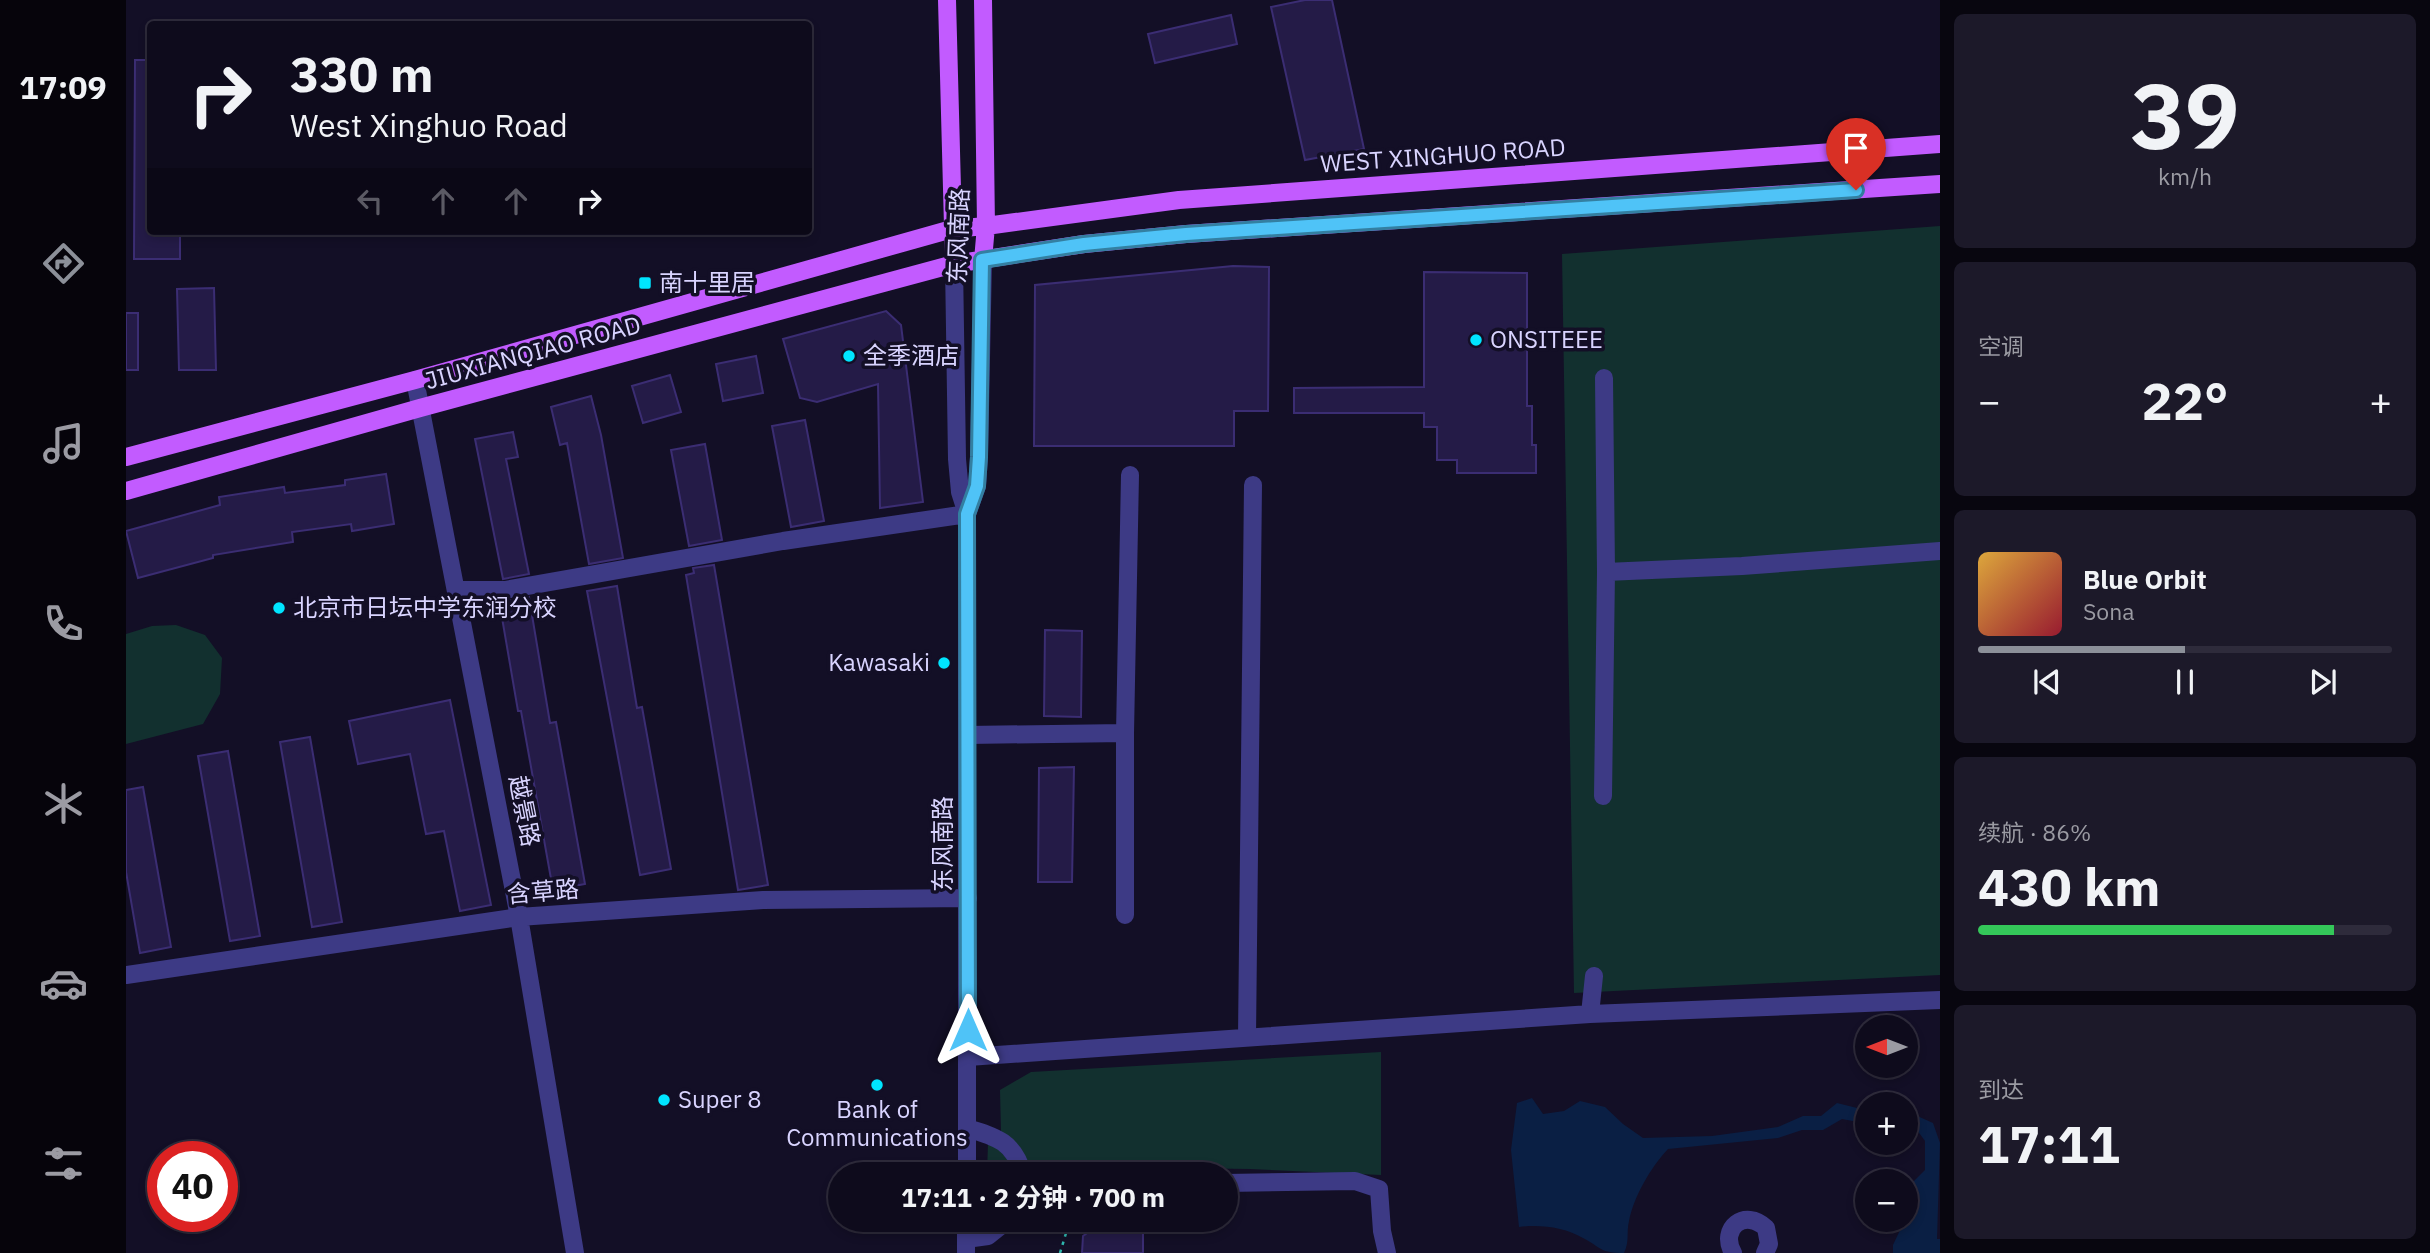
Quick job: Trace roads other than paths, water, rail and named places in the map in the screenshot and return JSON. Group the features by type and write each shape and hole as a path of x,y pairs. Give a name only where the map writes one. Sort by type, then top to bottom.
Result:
{"main road":[{"name":"东风南路","path":"947,0 954,264"},
{"name":"东风南路","path":"982,260 986,226 983,0"},
{"name":"WEST XINGHUO ROAD","path":"952,229 1179,200 1940,144"},
{"path":"954,264 1084,244 1186,234 1940,184"},
{"name":"JIUXIANQIAO ROAD","path":"126,457 415,380 952,229"},
{"name":"JIUXIANQIAO ROAD","path":"126,491 954,264"}],"street":[{"name":"东风南路","path":"967,514 977,486 979,457 982,260"},
{"name":"东风南路","path":"954,264 957,459 960,492 967,514 967,1162"},
{"path":"1603,796 1606,572 1604,378"},
{"name":"越景路","path":"415,380 519,917 575,1253"},
{"path":"1125,915 1130,475"},
{"path":"1247,1038 1253,485"},
{"path":"456,590 505,590 783,541 967,514"},
{"path":"1606,572 1742,566 1940,551"},
{"path":"967,736 1125,733"},
{"name":"含草路","path":"126,975 519,917 763,900 968,898"},
{"path":"1590,1014 1594,976"},
{"path":"968,1057 1590,1014 1940,1000"},
{"path":"967,1128 996,1137 1010,1148 1019,1162"},
{"path":"1238,1183 1355,1181 1379,1189 1382,1231 1387,1253"},
{"path":"1733,1253 1728,1241 1729,1234 1740,1221 1747,1219 1761,1223 1766,1228 1769,1244 1765,1253"},
{"path":"966,1246 994,1232"}],"water":[{"path":"1532,1098 1543,1114 1564,1111 1580,1101 1605,1107 1643,1138 1712,1136 1778,1127 1803,1116 1821,1116 1837,1103 1855,1108 1855,1121 1842,1119 1823,1130 1802,1130 1778,1138 1668,1149 1655,1164 1639,1192 1629,1221 1624,1253 1616,1253 1560,1229 1543,1226 1519,1227 1511,1150 1517,1103"},
{"path":"1918,1116 1933,1123 1940,1143 1937,1239 1940,1239 1940,1253 1893,1253 1893,1245 1899,1232 1918,1232 1918,1177 1925,1170 1925,1141 1918,1131"}],"place":[{"name":"南十里居","path":"645,283"},
{"name":"ONSITEEE","path":"1476,340"},
{"name":"全季酒店","path":"849,356"},
{"name":"北京市日坛中学东润分校","path":"279,608"},
{"name":"Kawasaki","path":"944,663"},
{"name":"Bank of Communications","path":"877,1085"},
{"name":"Super 8","path":"664,1100"}]}
